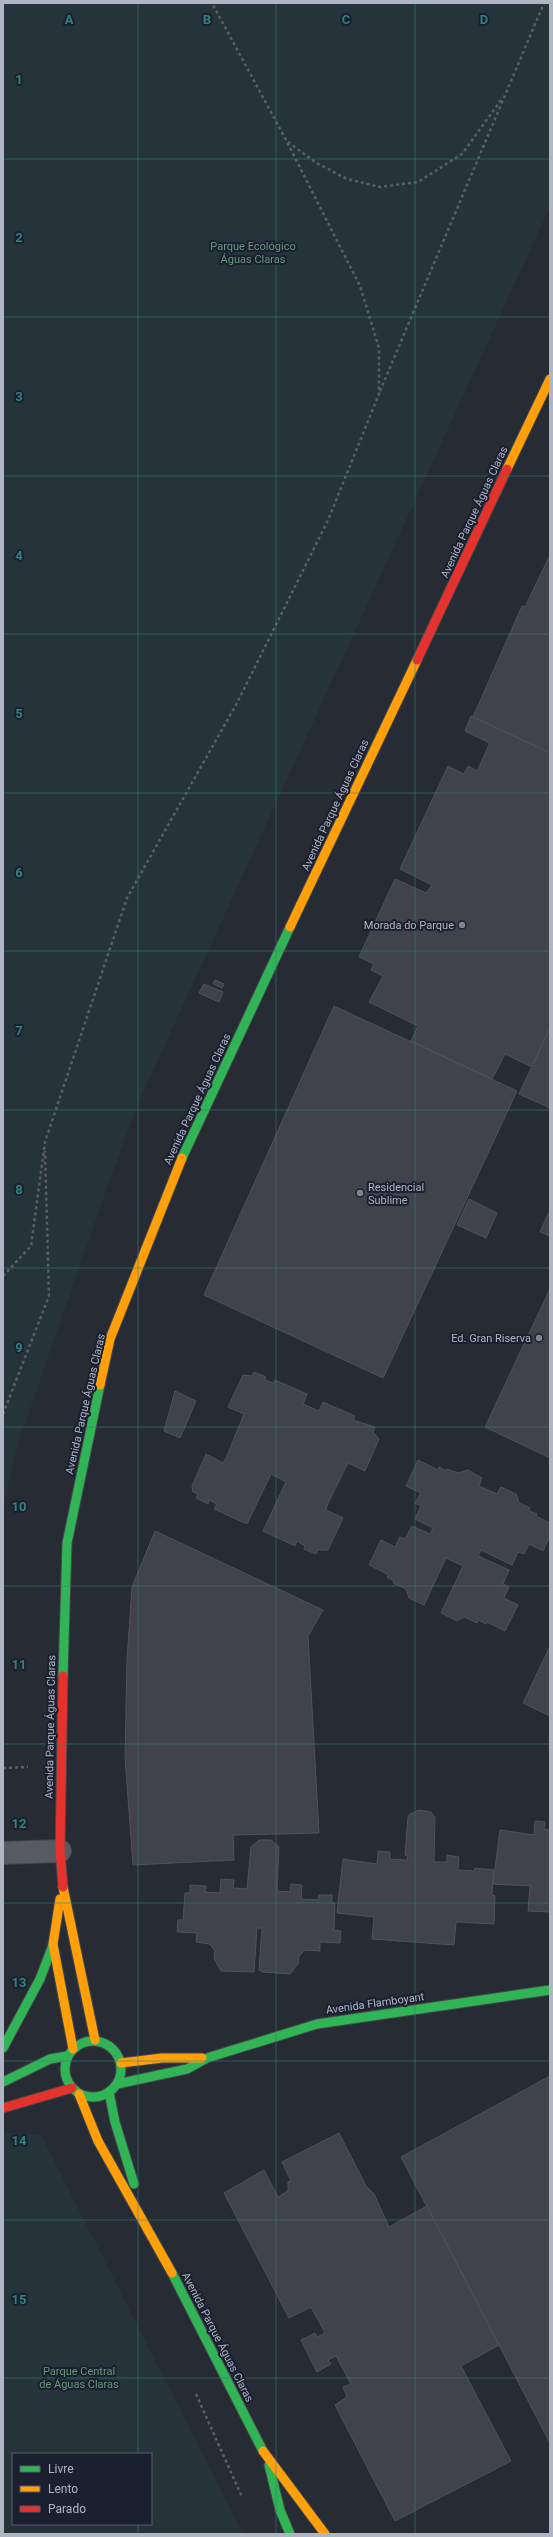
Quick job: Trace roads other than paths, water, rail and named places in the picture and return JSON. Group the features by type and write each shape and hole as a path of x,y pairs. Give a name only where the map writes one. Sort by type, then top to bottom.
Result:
{"street":[{"name":"Avenida Parque Águas Claras","path":"96,2040 81,1980 62,1880 60,1850 67,1543 110,1339 187,1146 550,379"},
{"path":"3,1853 60,1850"},
{"name":"Avenida Parque Águas Claras","path":"62,1880 53,1944 70,2053"},
{"path":"3,2048 40,1979 53,1944"},
{"name":"Avenida Flamboyant","path":"117,2084 181,2071 207,2058 317,2024 550,1990"},
{"path":"3,2082 50,2059 70,2053 83,2042 96,2040 112,2048 121,2063 121,2074 117,2084 109,2092 94,2097 76,2091 3,2108"},
{"path":"70,2053 64,2067 66,2079 76,2091"},
{"name":"Avenida Flamboyant","path":"121,2063 162,2058 207,2058"},
{"name":"Avenida Parque Águas Claras","path":"76,2091 98,2141 148,2227 267,2458 325,2534"},
{"name":"Avenida Parque Águas Claras","path":"109,2092 115,2122 148,2227"},
{"name":"Avenida Parque Águas Claras","path":"267,2458 280,2510 290,2534"}],"place":[{"name":"Morada do Parque","path":"462,925"},
{"name":"Residencial Sublime","path":"360,1193"},
{"name":"Ed. Gran Riserva","path":"539,1338"}],"park label":[{"name":"Parque Ecológico Águas Claras","path":"253,252"},
{"name":"Parque Central de Águas Claras","path":"79,2377"}]}
